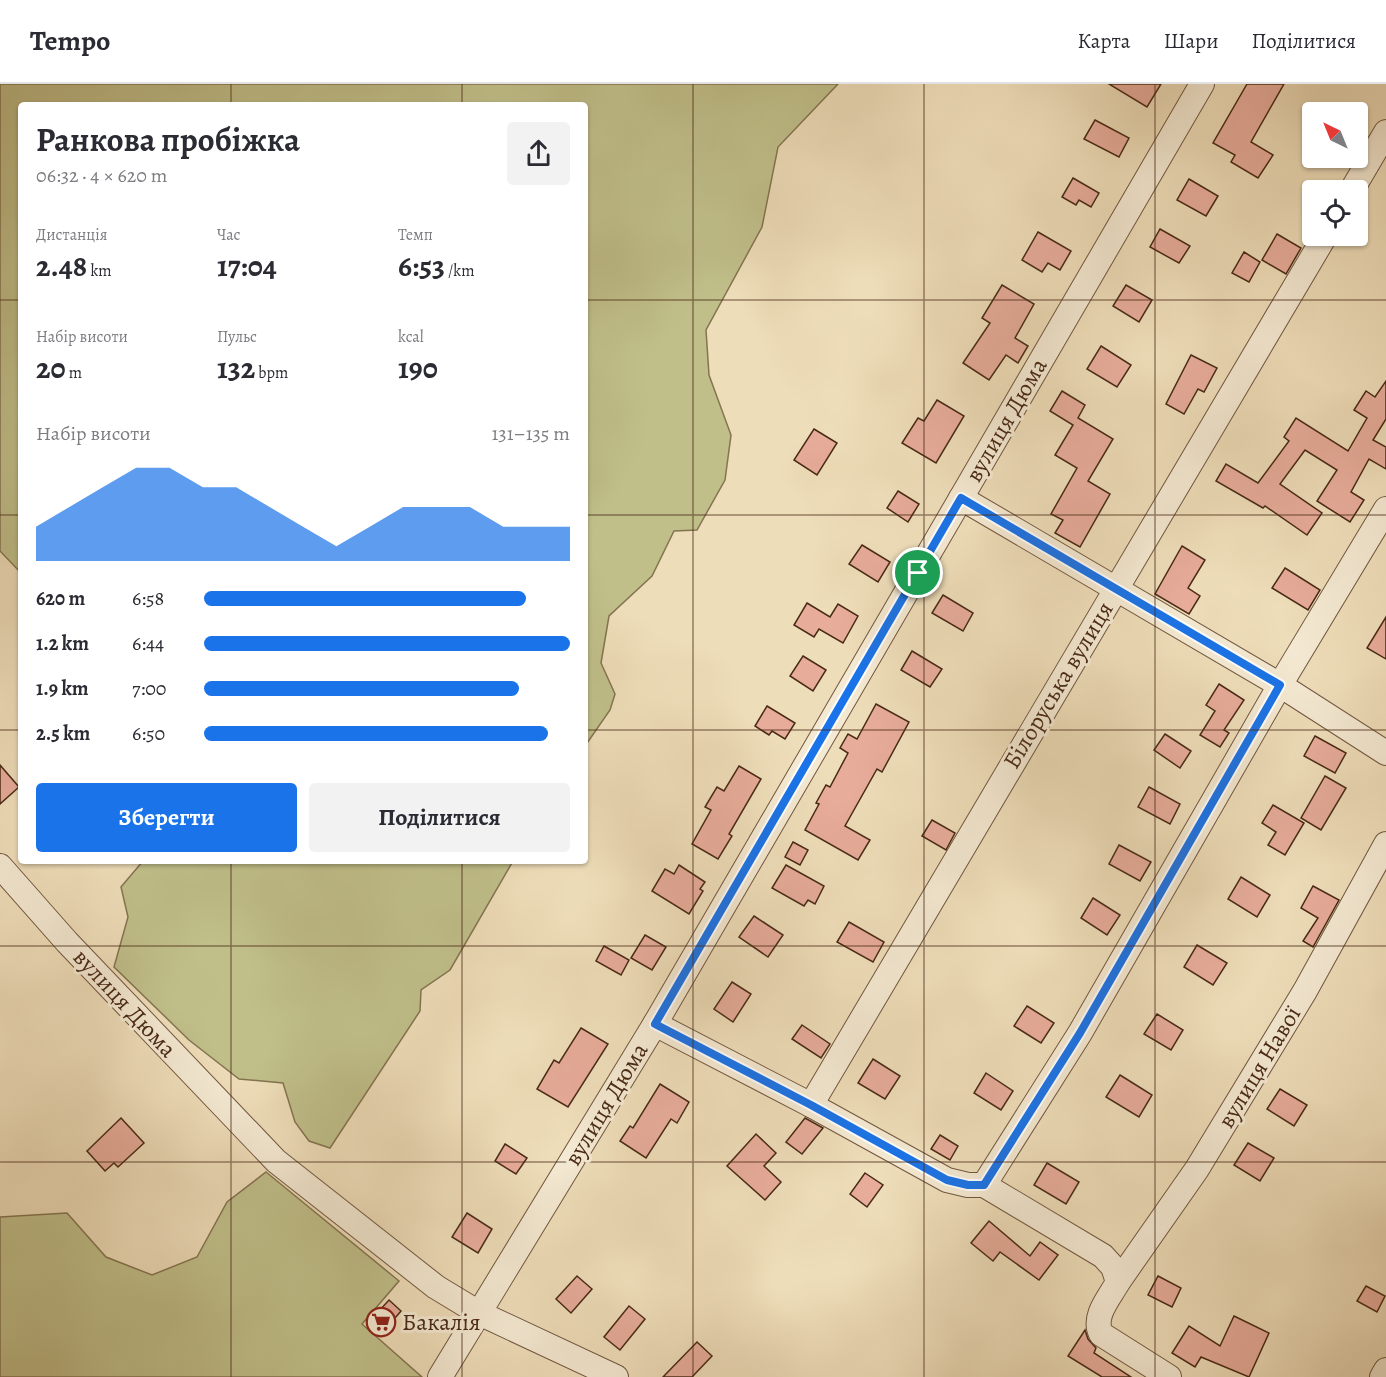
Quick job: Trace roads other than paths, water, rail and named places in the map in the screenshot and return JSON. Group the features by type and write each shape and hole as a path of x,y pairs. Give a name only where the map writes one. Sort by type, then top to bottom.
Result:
{"street":[{"name":"вулиця Дюма","path":"440,1377 655,1024 1202,84"},
{"path":"1358,180 1386,132"},
{"name":"Білоруська вулиця","path":"811,1105 1319,246"},
{"path":"961,498 1280,685 1386,753"},
{"path":"984,1185 1080,1033 1280,685 1386,509"},
{"name":"вулиця Навої","path":"1169,1377 1101,1334 1097,1326 1098,1317 1118,1282 1197,1169 1305,991 1386,844"},
{"name":"вулиця Дюма","path":"0,866 67,942 276,1161 436,1287 479,1313"},
{"path":"655,1024 811,1105 947,1180 968,1185 984,1185 1103,1256 1113,1267 1118,1282"},
{"path":"479,1313 616,1377"},
{"path":"1382,1377 1386,1370"}],"place":[{"name":"Бакалія","path":"381,1322"}]}
